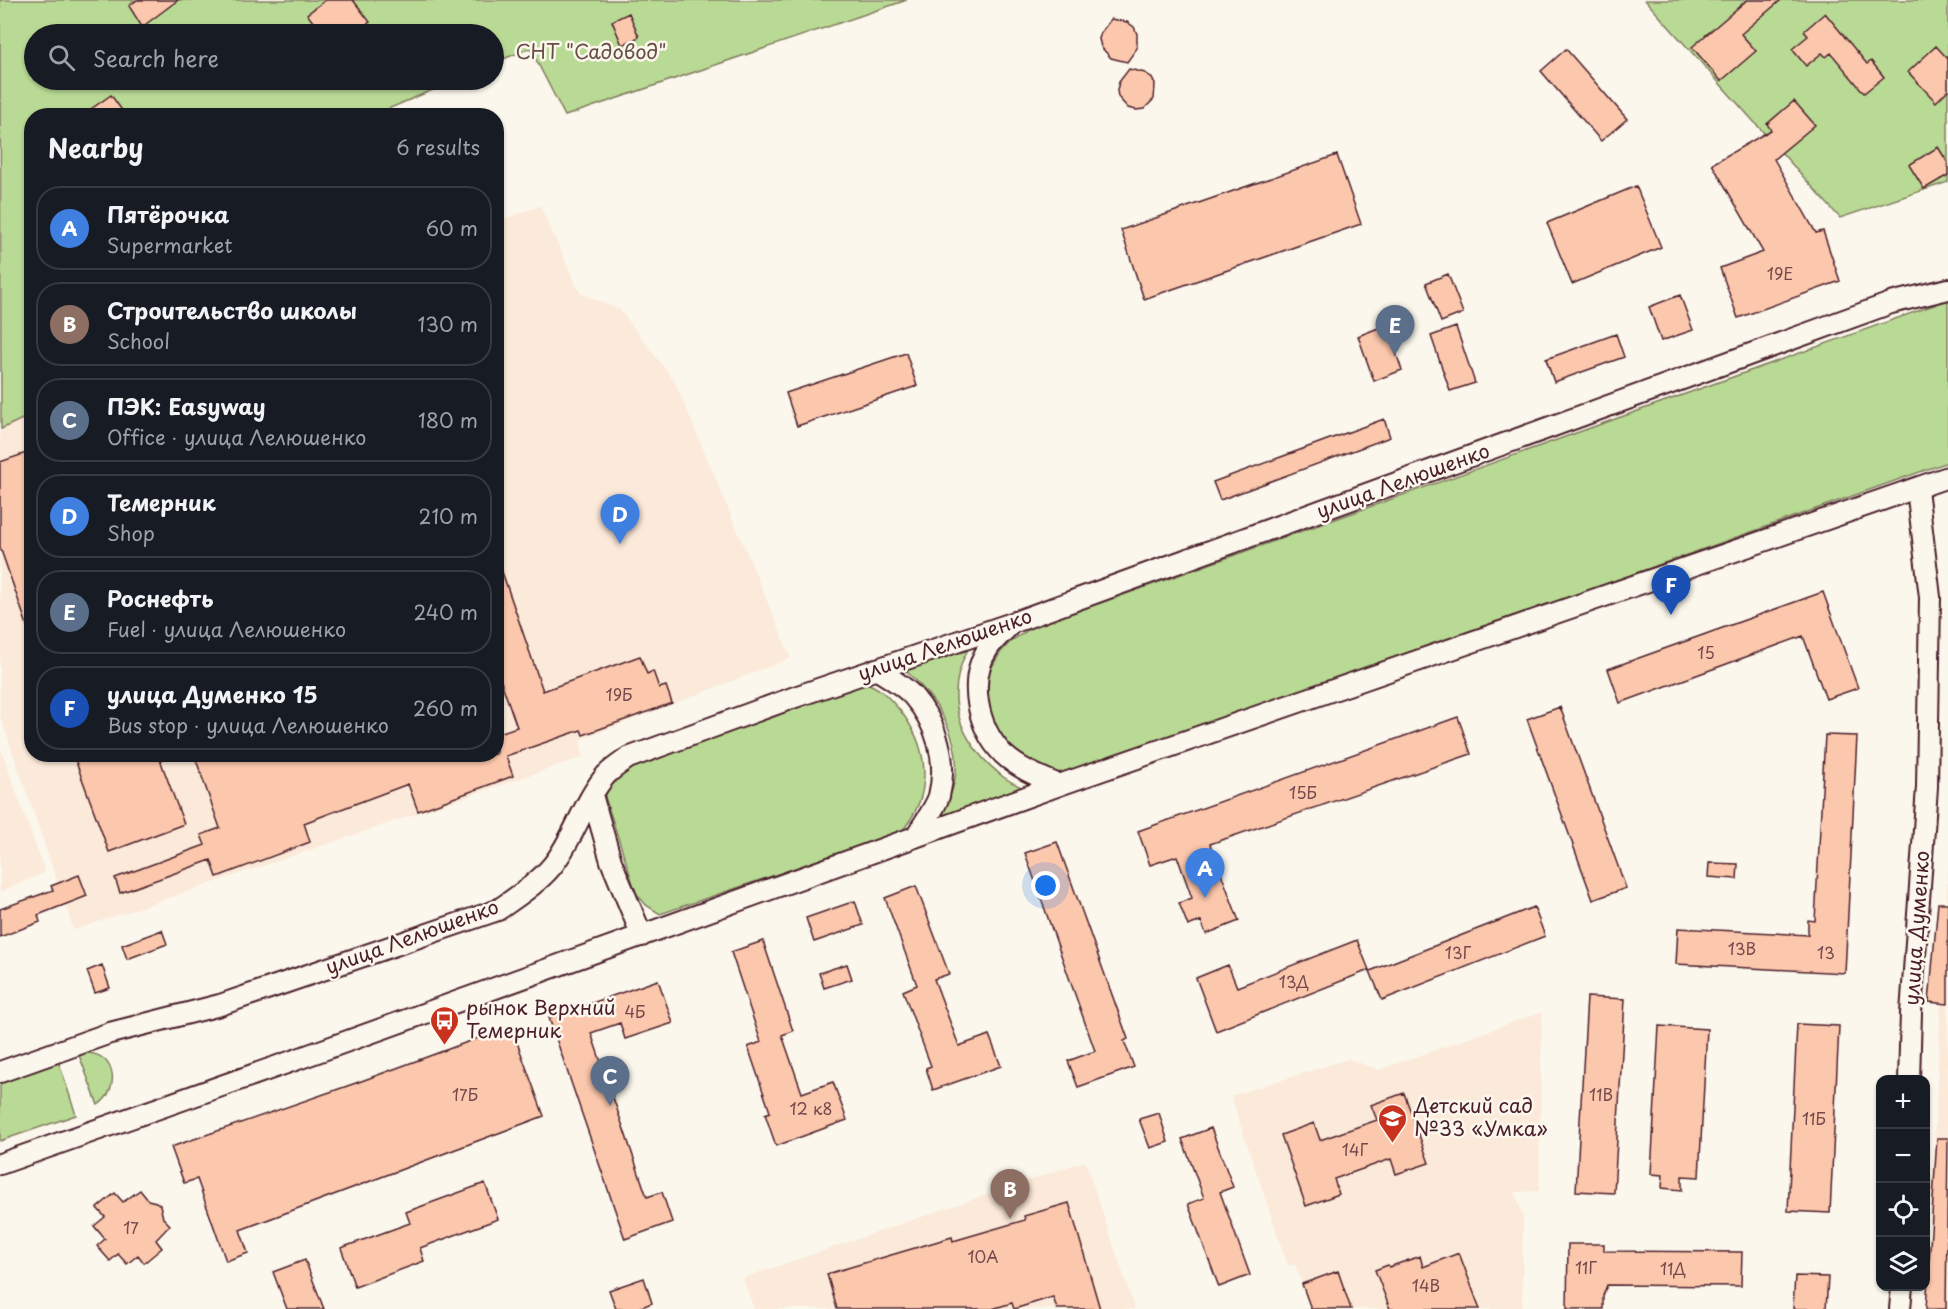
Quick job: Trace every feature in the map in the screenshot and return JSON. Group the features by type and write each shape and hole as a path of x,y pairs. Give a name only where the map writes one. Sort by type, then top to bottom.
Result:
{"street":[{"name":"улица Лелюшенко","path":"0,1072 110,1034 220,1005 498,909 528,888 552,867 574,832 592,795 607,775 628,758 1012,623 1891,303 1948,289"},
{"path":"0,1164 1059,785 1948,477"},
{"name":"улица Думенко","path":"1909,1075 1911,1004 1927,788 1930,597 1917,489"},
{"path":"1012,623 990,646 982,660 977,680 977,702 987,731 1003,753 1027,771 1059,785"},
{"path":"876,669 913,695 936,732 943,759 938,798 916,836"},
{"path":"592,795 611,861 642,936"},
{"path":"1900,1309 1902,1291"}],"shaded area":[{"path":"540,206 580,293 620,310 675,382 791,658 580,740 583,757 74,930 0,715 0,429 24,418 24,762 504,762 504,219"},
{"path":"0,747 45,872 0,892"},
{"path":"1948,862 1948,1309 1926,1309 1927,1291 1930,1291 1930,1228"},
{"name":"Детский сад №33 «Умка»","path":"1542,1012 1539,1191 1515,1192 1523,1217 1522,1309 1351,1309 1338,1271 1302,1284 1295,1264 1288,1266 1231,1096 1348,1059 1379,1070"},
{"path":"1085,1161 1135,1309 754,1309 743,1278"}],"green space":[{"name":"СНТ \"Садовод\"","path":"0,0 907,0 565,116 530,48 504,59 504,24 24,24 24,90 433,90 390,108 24,108 24,418 1,429"},
{"path":"1645,0 1948,0 1948,182 1840,218"},
{"path":"1948,300 1948,462 1073,773 1047,772 1007,750 988,714 986,693 989,672 1000,653 1011,641 1031,628"},
{"path":"968,649 960,667 956,685 956,702 966,734 987,763 1002,776 1031,792 933,824 953,789 956,767 955,751 945,720 926,692 904,669"},
{"path":"865,683 887,696 898,708 908,722 922,753 924,770 919,802 901,832 660,914 646,905 636,893 605,797 609,788 632,763"},
{"path":"88,1053 98,1055 105,1060 112,1074 110,1091 98,1105 79,1055"},
{"path":"59,1063 76,1115 0,1141 0,1082"}],"building":[{"path":"137,0 178,0 146,24 140,24 129,6"},
{"path":"326,0 353,0 370,22 367,24 314,24 307,14"},
{"path":"1747,0 1781,0 1741,34 1756,51 1721,81 1692,47"},
{"path":"629,13 639,37 622,45 612,21"},
{"path":"1825,13 1867,64 1871,61 1884,77 1864,93 1831,53 1826,57 1822,53 1806,66 1792,49 1808,36 1804,31"},
{"path":"1111,19 1127,22 1134,27 1137,34 1137,48 1127,62 1111,58 1101,47 1099,39 1101,32"},
{"path":"1936,46 1948,59 1948,90 1936,102 1908,72"},
{"path":"1566,49 1627,119 1601,141 1541,71"},
{"path":"1129,69 1145,73 1155,84 1154,99 1144,109 1128,108 1118,97 1119,82"},
{"path":"111,95 120,108 92,108"},
{"path":"1794,101 1815,125 1774,159 1816,233 1823,231 1840,281 1738,318 1720,268 1763,252 1712,164 1771,130 1767,124"},
{"path":"1938,147 1948,163 1948,175 1924,189 1909,165"},
{"path":"1337,155 1361,224 1144,299 1121,230"},
{"path":"1636,186 1661,247 1572,284 1547,223"},
{"path":"1448,274 1463,313 1441,322 1426,283"},
{"path":"1680,295 1693,330 1661,341 1649,307"},
{"path":"1386,325 1402,370 1374,381 1358,336"},
{"path":"1456,327 1475,383 1450,391 1431,336"},
{"path":"1616,334 1624,357 1554,382 1546,359"},
{"path":"906,353 917,386 797,426 786,393"},
{"path":"1384,419 1390,437 1220,500 1213,482"},
{"path":"24,454 24,617 0,547 0,462"},
{"path":"504,578 543,691 640,656 647,674 653,671 659,688 666,686 672,703 583,735 581,730 506,756 513,776 418,811 408,784 304,823 310,842 217,877 211,860 120,893 115,878 205,845 201,835 220,828 197,762 504,762 504,731 517,727 504,690"},
{"path":"1823,592 1858,688 1826,699 1803,636 1620,703 1608,669"},
{"path":"1560,707 1626,888 1593,900 1527,719"},
{"path":"1458,717 1471,754 1210,844 1239,921 1206,934 1201,921 1188,926 1179,903 1192,898 1177,856 1150,865 1138,831"},
{"path":"1825,735 1857,736 1845,973 1676,964 1678,928 1808,935 1808,920 1815,921"},
{"path":"76,762 161,762 184,824 109,852"},
{"path":"1057,842 1128,1039 1124,1041 1134,1067 1078,1087 1068,1061 1095,1051 1025,853"},
{"path":"1709,863 1738,864 1737,879 1708,877"},
{"path":"79,875 87,896 38,915 40,922 0,937 0,909 53,890 51,886"},
{"path":"916,886 949,974 934,979 959,1046 989,1035 1001,1066 933,1090 926,1068 931,1066 903,991 917,985 885,898"},
{"path":"855,901 863,925 814,942 806,918"},
{"path":"1938,903 1948,903 1948,1004 1929,1002"},
{"path":"1534,907 1545,936 1382,1000 1370,971"},
{"path":"162,930 167,944 127,959 122,945"},
{"path":"1357,940 1369,970 1216,1031 1196,978 1228,965 1237,987"},
{"path":"763,941 793,1031 782,1035 802,1093 833,1082 847,1120 776,1146 765,1114 770,1112 748,1047 761,1042 731,952"},
{"path":"847,964 852,979 824,988 819,973"},
{"path":"102,965 110,988 95,993 87,971"},
{"path":"658,980 673,1023 625,1039 620,1023 591,1033 647,1197 662,1192 672,1222 625,1239 549,1018"},
{"path":"1587,997 1625,999 1614,1193 1576,1191"},
{"path":"1797,1024 1839,1026 1830,1213 1788,1211"},
{"path":"511,1026 544,1116 240,1230 248,1253 226,1261 197,1179 184,1183 171,1147"},
{"path":"1659,1026 1707,1029 1699,1177 1682,1176 1682,1190 1662,1188 1663,1175 1651,1174"},
{"path":"1404,1093 1429,1163 1396,1174 1391,1159 1334,1179 1339,1194 1306,1206 1281,1135 1314,1123 1320,1140 1377,1120 1371,1105"},
{"path":"1159,1113 1168,1142 1150,1148 1139,1119"},
{"path":"1211,1128 1233,1187 1220,1192 1250,1275 1219,1287 1188,1204 1204,1198 1182,1139"},
{"path":"1937,1138 1948,1138 1946,1309 1926,1309 1927,1291 1930,1291 1930,1247"},
{"path":"485,1183 498,1219 420,1248 424,1261 355,1287 341,1248 410,1223 406,1212"},
{"path":"140,1190 148,1200 160,1205 163,1218 170,1225 156,1240 162,1248 144,1263 138,1255 127,1264 118,1254 110,1261 97,1246 105,1239 94,1226 105,1217 97,1208 115,1193 123,1202"},
{"path":"1069,1203 1100,1309 1057,1309 1053,1297 1014,1309 1012,1303 992,1309 837,1309 827,1274 952,1237 953,1241 1025,1220 1024,1216"},
{"path":"1568,1244 1604,1244 1604,1251 1742,1252 1741,1286 1607,1285 1603,1296 1603,1309 1567,1309"},
{"path":"1459,1253 1480,1309 1390,1309 1375,1270 1420,1256 1423,1267"},
{"path":"305,1260 324,1309 287,1309 273,1272"},
{"path":"1338,1271 1351,1309 1311,1309 1302,1284"},
{"path":"1795,1276 1828,1277 1826,1309 1793,1309"},
{"path":"644,1278 652,1303 636,1309 616,1309 609,1290"}],"place":[{"name":"Роснефть","path":"1395,355"},
{"name":"Темерник","path":"620,544"},
{"name":"улица Думенко 15","path":"1671,615"},
{"name":"Пятёрочка","path":"1205,898"},
{"name":"рынок Верхний Темерник","path":"445,1046"},
{"name":"ПЭК: Easyway","path":"610,1106"},
{"name":"Детский сад №33 «Умка»","path":"1393,1144"},
{"name":"Строительство школы","path":"1010,1219"}]}
